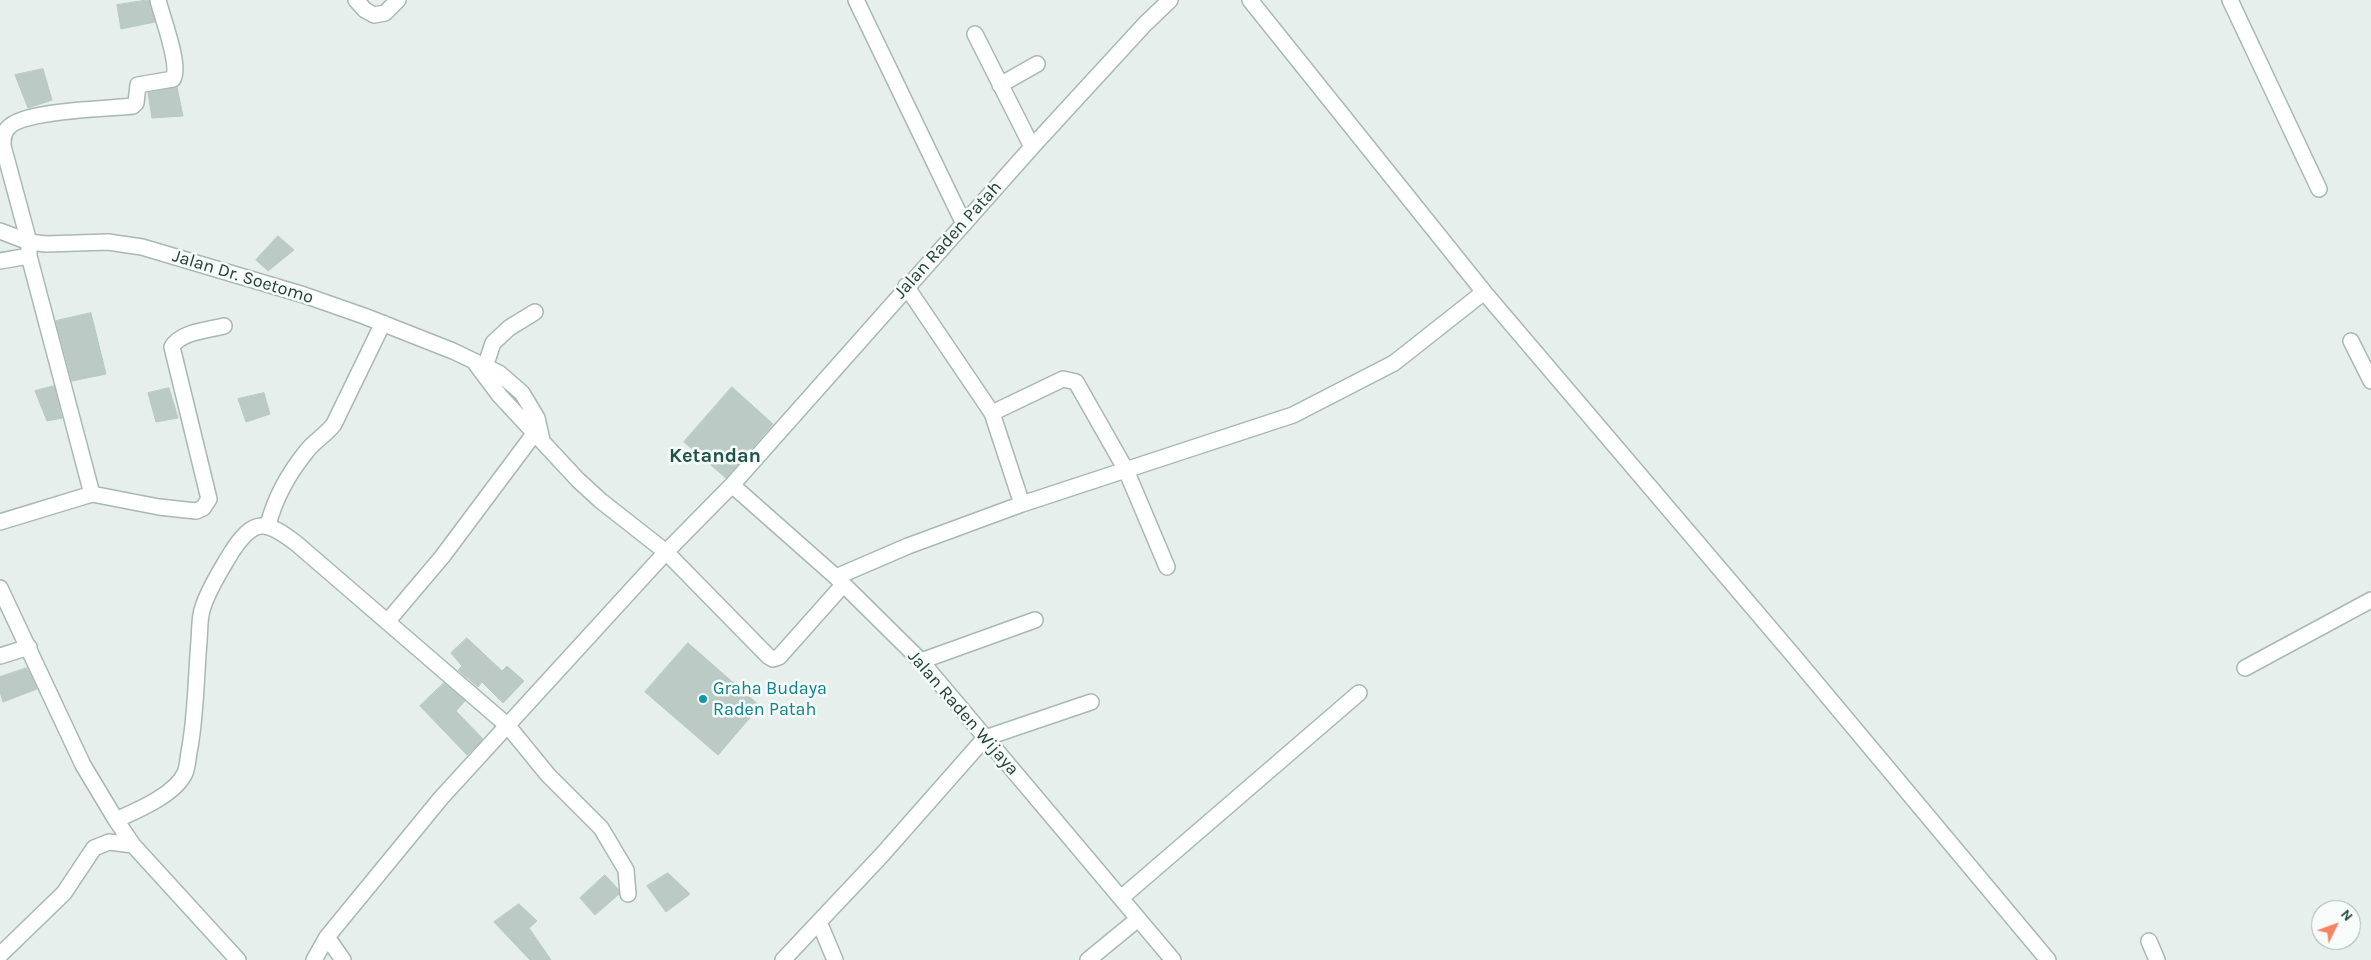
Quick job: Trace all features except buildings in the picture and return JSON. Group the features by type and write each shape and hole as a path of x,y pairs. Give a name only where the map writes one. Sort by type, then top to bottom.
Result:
{"street":[{"path":"92,494 3,146 3,135 12,124 52,113 133,106 136,103 138,85 173,79 175,69 173,54 158,0"},
{"path":"356,0 365,10 374,15 385,13 398,0"},
{"path":"856,0 964,224"},
{"name":"Jalan Raden Patah","path":"314,960 327,937 441,798 666,552 732,485 906,286 1145,24 1170,0"},
{"path":"1250,0 1484,292 1793,655 2045,959"},
{"path":"2230,0 2318,189"},
{"path":"975,34 1032,147"},
{"path":"1000,85 1037,64"},
{"name":"Jalan Dr. Soetomo","path":"0,231 29,249 46,244 108,242 142,247 304,295 382,323 452,351 481,365 485,378 578,480 601,501 666,552 768,656 773,658 779,656 839,581"},
{"path":"0,261 29,249"},
{"path":"906,286 992,413 1022,504"},
{"path":"839,581 908,546 1022,504 1293,415 1394,363 1484,292"},
{"path":"481,365 493,343 509,328 535,312"},
{"path":"268,525 281,489 307,450 328,432 334,424 382,323"},
{"path":"0,522 92,494 159,507 196,511 207,504 209,499 172,347 175,341 187,336 224,326"},
{"path":"2350,341 2371,381"},
{"path":"992,413 1063,379 1076,382 1126,470 1167,567"},
{"path":"387,622 442,557 538,437"},
{"name":"Jalan Raden Wijaya","path":"732,485 839,581 921,661 1173,960"},
{"path":"116,820 146,806 174,786 185,774 196,714 196,678 202,608 219,573 242,537 252,530 268,525 277,528 297,544 508,726 548,775 601,828 626,870 628,894"},
{"path":"0,588 83,765 116,820 133,845 238,960"},
{"path":"2245,668 2371,600"},
{"path":"921,661 1035,620"},
{"path":"0,656 29,647"},
{"path":"1120,898 1359,692"},
{"path":"783,960 881,856 985,738 1091,702"},
{"path":"0,955 64,893 94,848 109,842 133,845"},
{"path":"1088,960 1138,919"},
{"path":"819,922 835,960"},
{"path":"327,937 344,960"},
{"path":"2149,941 2157,960"}],"place":[{"name":"Graha Budaya Raden Patah","path":"703,699"}],"district":[{"name":"Ketandan","path":"715,456"}]}
